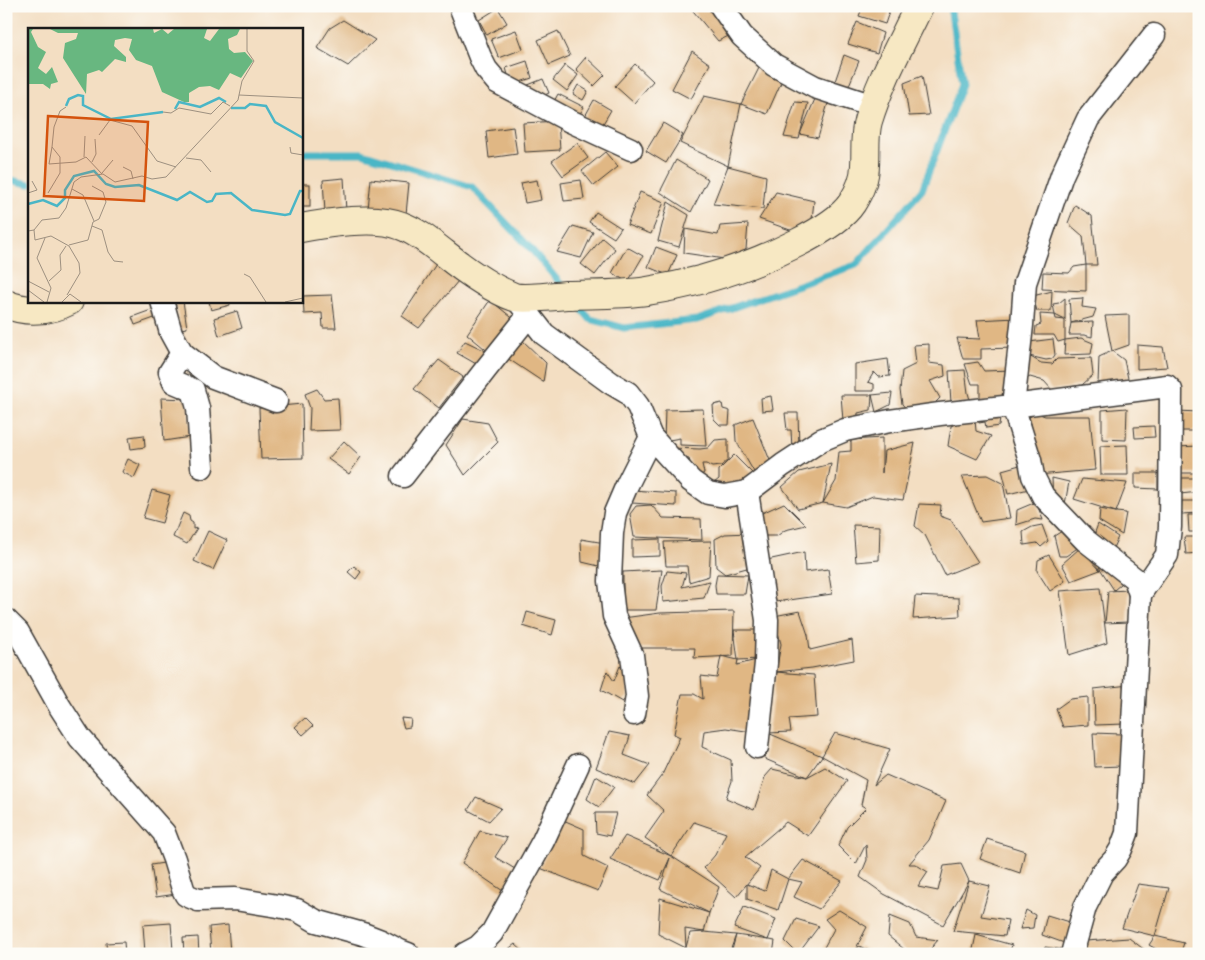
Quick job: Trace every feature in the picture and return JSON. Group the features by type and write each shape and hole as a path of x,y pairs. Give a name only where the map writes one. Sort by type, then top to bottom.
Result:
{"street":[{"path":"460,6 480,57 486,69 497,82 570,121 631,149"},
{"path":"721,6 742,36 774,65 815,87 873,106"},
{"path":"526,303 588,294 646,291 694,282 728,273 772,256 816,232 835,219 850,206 858,193 863,179 865,138 873,106 919,6"},
{"path":"1072,954 1085,907 1102,873 1115,859 1121,849 1127,834 1140,594 1135,579 1085,540 1043,496 1033,476 1030,460 1013,406 1025,283 1062,175 1088,119 1154,35"},
{"path":"302,228 362,220 400,225 423,237 484,282 526,303 544,334 611,383 628,393 638,406 652,437 691,481 708,493 725,496 747,492 821,440 845,430 932,415 1166,386 1171,390 1170,527 1167,555 1140,594"},
{"path":"6,304 15,308 32,310 67,302"},
{"path":"162,302 171,333 182,353 213,377 276,401"},
{"path":"404,476 486,368 526,303"},
{"path":"182,353 170,372 174,382 193,390 198,408 202,467"},
{"path":"634,714 637,696 632,655 614,616 610,581 612,533 615,513 652,437"},
{"path":"747,492 767,620 766,663 757,747"},
{"path":"6,620 18,632 60,707 80,738 164,833 186,895 198,900 235,899 297,910 316,921 363,934 408,954"},
{"path":"465,954 478,947 492,933 543,841 578,765"}],"building":[{"path":"689,6 715,6 735,33 718,41"},
{"path":"863,6 891,6 885,24 859,16"},
{"path":"498,8 507,23 487,35 479,20"},
{"path":"343,20 375,40 348,66 317,48 330,28"},
{"path":"857,22 883,33 877,53 848,44"},
{"path":"516,30 523,49 499,58 491,39"},
{"path":"558,31 570,56 549,65 538,40"},
{"path":"692,51 710,64 691,99 672,89"},
{"path":"844,55 859,61 847,90 833,87"},
{"path":"586,57 605,75 594,86 576,69"},
{"path":"527,61 532,78 511,85 506,68"},
{"path":"635,64 653,81 634,103 615,86"},
{"path":"565,65 578,75 567,91 553,80"},
{"path":"760,66 783,78 767,114 741,104"},
{"path":"922,76 929,115 909,116 904,83"},
{"path":"543,79 549,93 534,100 528,85"},
{"path":"578,85 588,91 583,100 573,94"},
{"path":"558,94 584,107 576,120 551,107"},
{"path":"704,96 741,104 728,166 680,143"},
{"path":"815,99 828,103 818,138 800,134"},
{"path":"594,100 611,110 601,127 584,118"},
{"path":"795,102 808,103 799,139 784,137"},
{"path":"558,121 560,150 525,152 523,123"},
{"path":"663,123 683,135 666,163 646,151"},
{"path":"513,127 517,154 489,158 486,131"},
{"path":"577,143 588,158 563,176 552,161"},
{"path":"605,152 618,167 594,186 582,171"},
{"path":"676,160 708,179 691,212 660,192"},
{"path":"728,166 766,176 763,209 713,204"},
{"path":"344,178 346,211 325,212 323,180"},
{"path":"371,179 409,183 406,214 368,210"},
{"path":"537,180 541,200 525,203 521,183"},
{"path":"581,180 584,199 564,201 561,183"},
{"path":"302,184 310,184 310,207 302,207"},
{"path":"640,192 664,202 651,234 627,225"},
{"path":"776,192 814,201 810,237 759,219"},
{"path":"668,202 689,215 679,247 658,241"},
{"path":"1075,205 1092,216 1097,265 1086,265 1083,236 1068,223"},
{"path":"596,212 621,228 614,238 589,222"},
{"path":"748,224 745,262 684,253 685,229 718,235 720,226"},
{"path":"573,226 593,232 581,258 557,252"},
{"path":"602,238 615,249 595,275 581,264"},
{"path":"627,247 643,256 628,282 612,273"},
{"path":"656,247 677,255 668,275 648,267"},
{"path":"440,258 463,275 419,328 402,316"},
{"path":"1086,265 1086,291 1042,289 1043,272 1069,273 1074,267"},
{"path":"1052,291 1051,311 1037,311 1033,296"},
{"path":"332,295 336,328 323,328 322,313 304,314 303,296"},
{"path":"1065,298 1065,320 1055,315 1053,304 1059,303"},
{"path":"1083,298 1082,307 1096,309 1093,317 1071,323 1069,299"},
{"path":"490,300 516,321 490,353 467,334"},
{"path":"175,302 183,302 187,328 180,329"},
{"path":"209,302 229,302 230,305 211,310"},
{"path":"154,309 157,317 135,325 132,317"},
{"path":"237,311 242,328 219,336 214,318"},
{"path":"1040,314 1055,315 1056,319 1065,320 1065,340 1058,342 1054,335 1035,335 1036,326 1041,324"},
{"path":"1129,315 1129,345 1112,351 1105,316"},
{"path":"1016,318 1014,348 981,349 981,359 963,359 957,338 980,339 977,320"},
{"path":"1093,322 1092,337 1069,335 1071,323"},
{"path":"1081,338 1093,343 1091,354 1064,355 1065,340"},
{"path":"521,339 546,363 543,382 507,358"},
{"path":"1053,339 1055,355 1052,359 1046,360 1029,356 1041,363 1052,364 1057,359 1091,358 1093,375 1082,385 1052,390 1044,381 1030,377 1022,381 1029,342"},
{"path":"465,341 490,353 478,365 457,353"},
{"path":"929,344 929,363 944,365 945,376 930,381 940,398 926,412 911,414 902,404 900,390 902,371 916,364 914,345"},
{"path":"1137,345 1163,347 1167,367 1137,369"},
{"path":"1112,351 1124,360 1129,383 1098,384 1099,357"},
{"path":"888,359 890,376 879,377 874,372 868,382 874,384 874,391 855,391 855,364"},
{"path":"439,360 463,377 439,408 414,389"},
{"path":"978,362 984,371 1012,370 1009,399 980,403 980,384 972,384 965,364"},
{"path":"965,370 971,403 951,403 949,371"},
{"path":"317,389 324,399 338,398 340,430 309,431 310,408 305,394"},
{"path":"892,393 890,405 876,412 872,395"},
{"path":"841,395 872,395 871,410 858,413 857,424 843,421"},
{"path":"771,396 773,410 762,411 761,398"},
{"path":"161,398 188,399 190,437 164,441"},
{"path":"722,403 723,409 730,411 729,425 720,425 714,419 713,405"},
{"path":"302,404 303,458 261,459 259,408"},
{"path":"1127,408 1126,440 1102,439 1102,410"},
{"path":"703,409 706,446 680,445 680,438 664,441 665,410"},
{"path":"977,410 1001,411 999,426 986,428 985,422 979,423"},
{"path":"1178,411 1198,412 1199,431 1180,431"},
{"path":"785,413 798,413 799,448 792,449 791,430 787,430"},
{"path":"1037,413 1045,416 1090,416 1095,470 1037,475 1029,417"},
{"path":"753,418 773,468 758,479 736,441 735,425"},
{"path":"463,419 488,423 498,442 465,475 446,445"},
{"path":"975,420 976,431 991,436 977,459 948,446 951,426 959,422"},
{"path":"1154,426 1155,437 1135,438 1134,427"},
{"path":"144,435 145,447 131,449 129,437"},
{"path":"882,438 882,473 884,451 915,443 903,500 873,496 846,507 823,503 836,481 839,452 851,451 851,440"},
{"path":"728,439 728,460 721,466 712,467 702,464 704,473 700,476 694,475 689,459 675,457 671,448 708,448 715,440"},
{"path":"344,441 361,457 349,474 328,459"},
{"path":"1127,445 1128,475 1101,475 1100,446"},
{"path":"1199,446 1199,473 1175,473 1177,447"},
{"path":"734,455 758,479 744,488 714,483 719,479 719,470"},
{"path":"128,459 140,465 134,478 122,472"},
{"path":"1027,463 1033,488 1008,494 1002,470"},
{"path":"831,464 823,503 798,509 782,487 799,472"},
{"path":"1135,473 1158,473 1158,489 1135,488"},
{"path":"987,475 1003,483 1010,518 981,522 962,476"},
{"path":"1052,478 1069,482 1065,504 1053,504"},
{"path":"1182,478 1199,478 1199,492 1180,494"},
{"path":"1082,479 1127,483 1116,512 1074,499"},
{"path":"152,490 170,495 162,523 143,518"},
{"path":"632,490 676,493 676,506 632,503"},
{"path":"1182,501 1199,501 1199,513 1181,514"},
{"path":"1036,502 1043,520 1035,519 1016,525 1017,510"},
{"path":"784,503 806,525 785,530 777,536 764,536 762,513"},
{"path":"919,504 941,505 940,516 951,520 978,562 945,575 925,535 915,526"},
{"path":"651,505 663,518 701,519 702,540 634,537 630,514 636,506"},
{"path":"1100,509 1126,513 1122,535 1099,521"},
{"path":"183,513 189,516 190,521 193,523 193,529 197,528 187,544 173,537"},
{"path":"1188,515 1199,515 1199,532 1189,532"},
{"path":"1098,524 1118,537 1113,548 1094,535"},
{"path":"853,525 880,526 879,560 856,562"},
{"path":"1042,525 1048,541 1041,547 1037,543 1024,545 1023,532 1032,527"},
{"path":"1067,528 1083,544 1066,556 1059,556 1054,536"},
{"path":"208,531 227,540 213,570 194,561"},
{"path":"749,533 754,566 725,574 716,567 715,539 725,534"},
{"path":"1184,537 1199,537 1199,553 1186,554"},
{"path":"581,539 605,543 603,567 582,562"},
{"path":"660,539 660,556 632,557 632,540"},
{"path":"711,541 709,576 689,582 687,566 666,566 664,542"},
{"path":"1080,548 1100,570 1071,581 1062,564"},
{"path":"804,552 805,572 828,569 832,594 775,602 767,560"},
{"path":"1049,555 1065,581 1050,591 1037,571 1038,560"},
{"path":"1106,562 1125,576 1121,584 1114,590 1099,567"},
{"path":"354,566 361,572 356,579 348,572"},
{"path":"662,570 656,610 623,610 623,572"},
{"path":"667,571 686,573 682,587 710,581 704,598 663,602 662,586"},
{"path":"717,574 748,575 745,594 716,594"},
{"path":"1100,588 1107,643 1069,655 1060,591"},
{"path":"1129,590 1128,622 1105,623 1108,591"},
{"path":"915,596 959,598 960,616 913,619"},
{"path":"734,611 733,656 694,658 695,648 640,648 623,618 660,613"},
{"path":"800,611 808,635 810,650 852,640 854,660 812,668 776,672 781,644 774,616"},
{"path":"527,612 556,620 552,635 523,626"},
{"path":"734,630 757,630 760,659 738,660"},
{"path":"721,656 738,660 737,665 760,659 752,732 726,728 704,731 702,747 731,760 732,781 726,798 754,810 765,777 772,769 807,777 825,767 847,781 808,836 786,822 745,857 760,868 736,897 704,868 715,855 726,833 694,822 671,856 645,838 664,811 647,795 662,775 680,737 674,734 682,694 694,694 703,699 701,676 717,678"},
{"path":"620,666 627,674 628,697 622,702 601,690 607,671 614,681"},
{"path":"776,672 814,675 817,717 789,719 791,732 768,733"},
{"path":"1129,685 1125,724 1095,725 1094,689"},
{"path":"1088,697 1088,725 1063,727 1056,709 1070,699"},
{"path":"305,718 313,726 303,735 295,727"},
{"path":"401,718 411,719 410,727 404,728"},
{"path":"609,732 630,736 624,755 650,765 635,784 596,768"},
{"path":"768,733 822,756 807,777 765,759"},
{"path":"835,733 890,749 874,785 886,775 946,801 929,840 909,864 915,864 928,872 918,887 938,891 944,866 961,864 969,881 943,925 884,894 860,877 867,860 866,844 856,864 838,846 847,827 866,808 861,805 866,780 822,756"},
{"path":"1093,733 1121,734 1121,766 1095,767"},
{"path":"596,776 614,787 599,807 587,799"},
{"path":"476,797 501,808 489,821 468,810"},
{"path":"595,813 616,813 610,836 596,833"},
{"path":"561,819 584,829 584,856 608,868 598,891 540,868"},
{"path":"480,831 507,838 495,857 515,869 503,891 462,863"},
{"path":"625,836 671,856 719,887 709,913 660,889 670,858 660,880 610,859"},
{"path":"987,839 1025,851 1020,873 980,859"},
{"path":"803,860 842,881 819,909 794,897 802,882 788,879"},
{"path":"170,862 176,894 156,897 151,865"},
{"path":"771,870 788,879 778,910 747,899 747,884 765,891"},
{"path":"969,881 990,886 981,916 1008,920 1005,936 953,931"},
{"path":"1138,884 1169,888 1155,936 1122,928"},
{"path":"660,898 709,913 704,932 685,929 686,948 658,934"},
{"path":"744,907 776,919 768,940 734,928"},
{"path":"839,910 867,927 853,954 821,953 834,929 825,919"},
{"path":"1026,910 1035,915 1033,928 1020,929"},
{"path":"1047,915 1073,923 1067,944 1042,935"},
{"path":"890,916 910,924 916,937 938,940 926,954 910,954 888,936"},
{"path":"796,919 819,926 798,954 785,941"},
{"path":"171,923 173,951 145,953 143,925"},
{"path":"228,925 230,954 211,954 209,927"},
{"path":"704,932 736,935 729,954 684,954 690,933"},
{"path":"736,935 775,941 773,954 731,954"},
{"path":"976,935 1012,945 1009,954 972,954"},
{"path":"1155,936 1184,943 1180,954 1165,954 1149,945"},
{"path":"198,937 199,954 184,954 183,938"},
{"path":"1129,938 1150,954 1084,954 1086,941"},
{"path":"124,942 125,954 107,954 106,943"},
{"path":"515,944 526,954 502,954"},
{"path":"859,946 876,954 854,954"},
{"path":"1045,947 1065,950 1064,954 1044,954"},
{"path":"815,949 823,954 812,954"},
{"path":"1016,950 1028,953 1028,954 1015,954"}],"waterway":[{"path":"575,301 590,319 624,328 697,320 856,265 922,190 962,84 950,6"},
{"path":"302,153 362,153 472,187 531,249 565,289"},
{"path":"6,179 28,184"}]}
